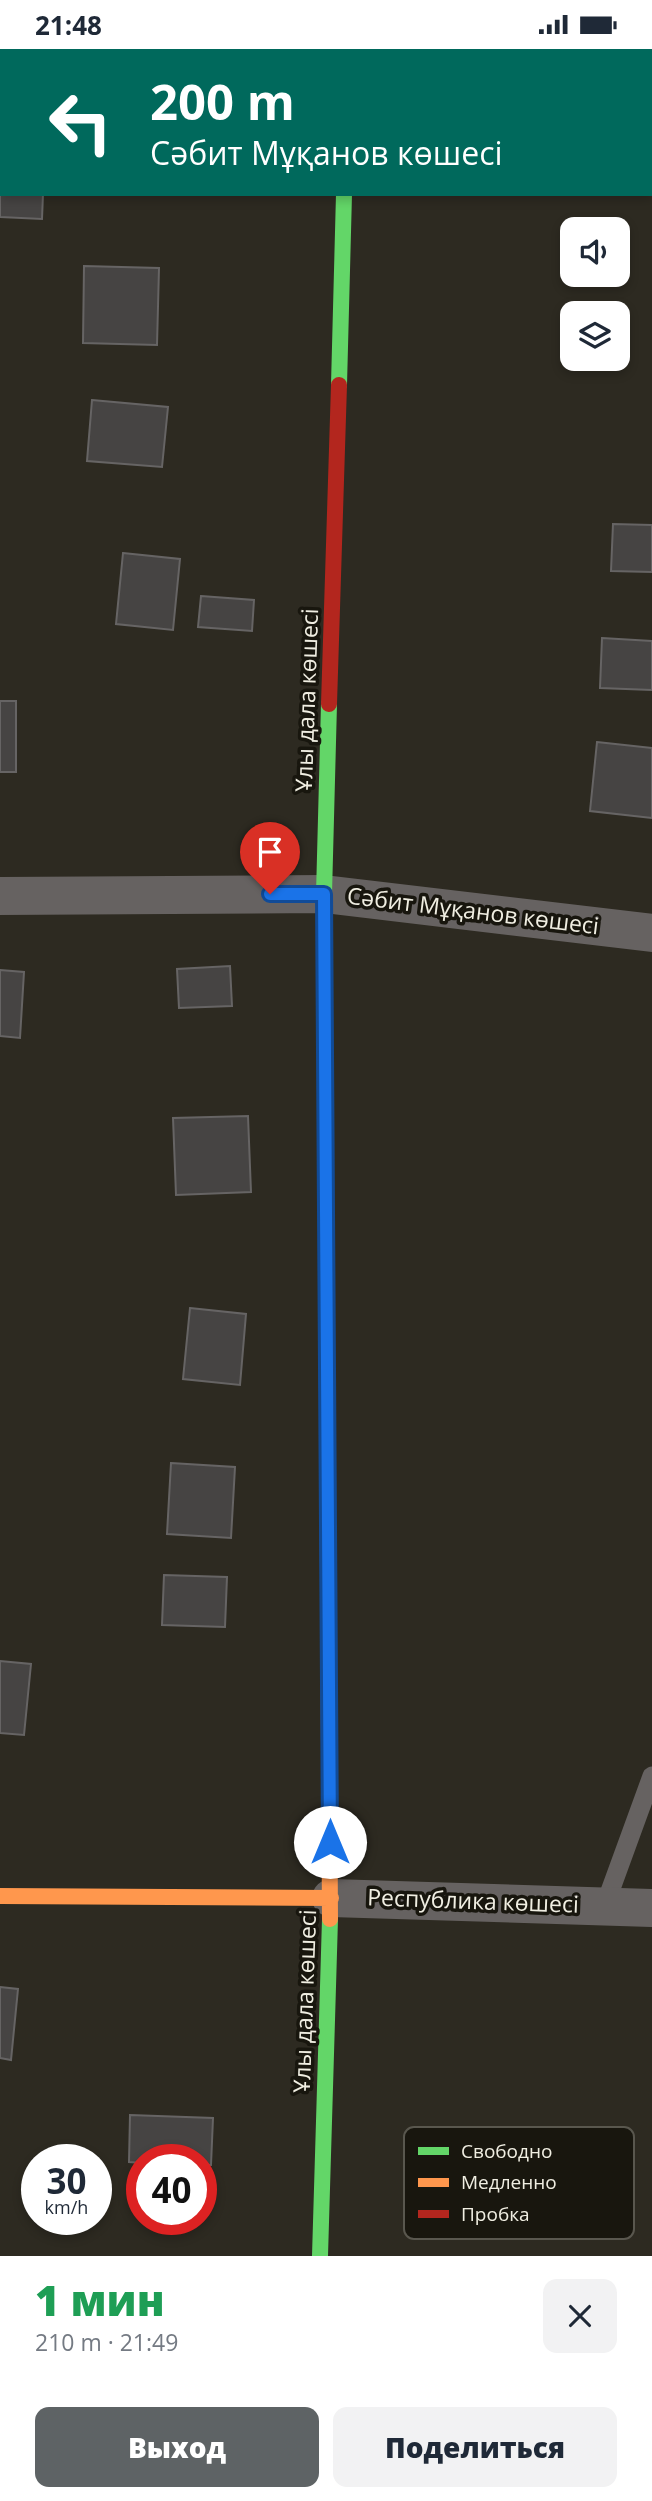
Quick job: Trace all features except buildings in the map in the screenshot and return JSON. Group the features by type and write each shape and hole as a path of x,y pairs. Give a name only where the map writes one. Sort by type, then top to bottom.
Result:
{"street":[{"name":"Ұлы дала көшесі","path":"320,2256 331,1898 324,894 344,196"},
{"name":"Сәбит Мұқанов көшесі","path":"0,896 324,894 652,933"},
{"name":"Республика көшесі","path":"0,1896 331,1898 652,1908"}],"lane":[{"path":"605,1905 652,1776"}],"traffic: fast":[{"path":"339,385 344,196"},
{"path":"327,1395 324,894 329,704"},
{"path":"320,2256 330,1919"}],"traffic: slow":[{"path":"327,1395 330,1919"},
{"path":"0,1896 331,1898"}],"traffic: jam":[{"path":"329,704 339,385"}],"route":[{"path":"270,894 324,894 330,1842"}]}
